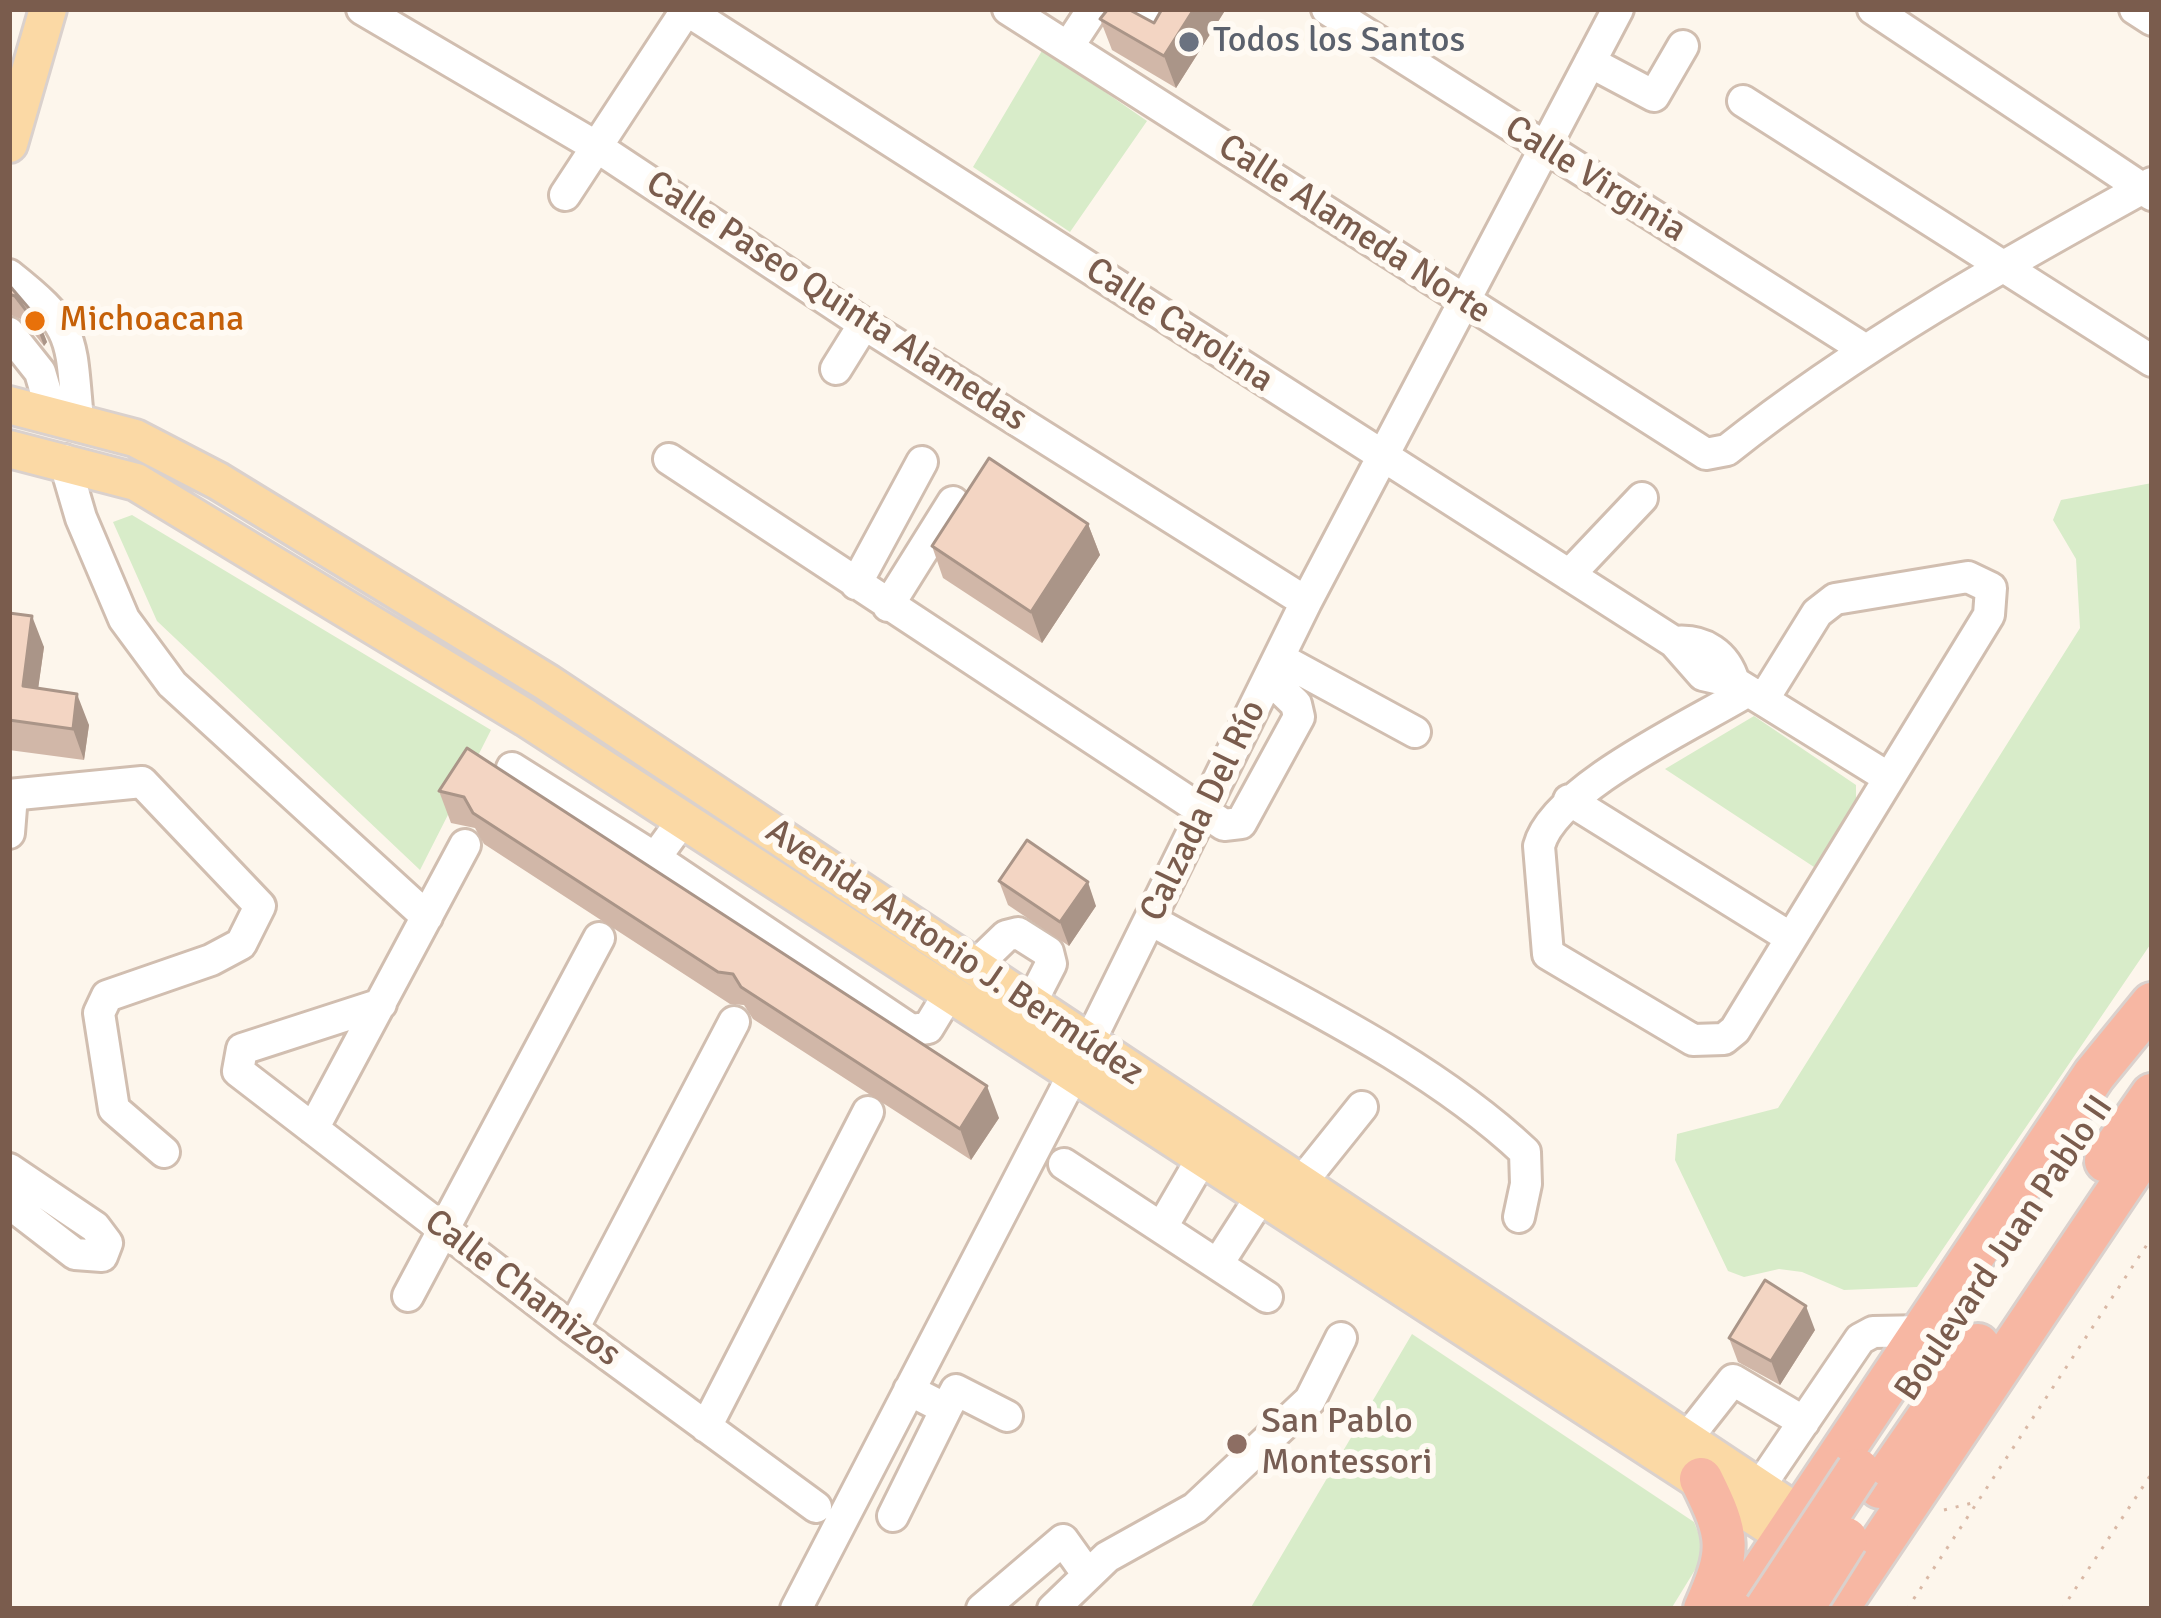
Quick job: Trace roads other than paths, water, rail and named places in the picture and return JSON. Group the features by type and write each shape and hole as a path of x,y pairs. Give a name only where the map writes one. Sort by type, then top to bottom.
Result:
{"highway":[{"path":"1802,1609 1873,1477 1925,1331 2094,1075 2152,1004"},
{"name":"Boulevard Juan Pablo II","path":"1873,1477 2133,1091 2152,1028"},
{"path":"1743,1607 1873,1477 2152,1141"},
{"path":"1743,1607 1793,1526 1873,1477"},
{"path":"1854,1583 1873,1477"},
{"path":"1701,1480 1719,1514 1743,1607"},
{"path":"1743,1607 1766,1599 1785,1609"}],"main road":[{"path":"9,143 48,9"},
{"name":"Avenida Antonio J. Bermúdez","path":"36,406 135,438 218,481 548,683 1760,1486 1793,1526 1854,1583"},
{"name":"Avenida Antonio J. Bermúdez","path":"14,453 64,460 136,482 526,718 1072,1077 1701,1480 1793,1526"}],"street":[{"name":"Calle Paseo Quinta Alamedas","path":"362,9 597,147 864,324 1306,602"},
{"path":"565,195 686,9"},
{"name":"Calle Carolina","path":"686,9 1674,642 1706,646 1748,691 1889,778"},
{"name":"Calle Alameda Norte","path":"1008,9 1699,452 1727,450 1864,349"},
{"path":"1068,47 1093,9"},
{"name":"Calle Virginia","path":"1327,9 1864,349"},
{"path":"1864,349 2001,265 2148,189 1873,9"},
{"path":"2135,9 2152,20"},
{"name":"Calzada Del Río","path":"799,1609 1072,1077 1306,602 1386,458 1613,11"},
{"path":"1590,62 1654,96 1683,46"},
{"path":"1743,101 2152,361"},
{"path":"9,275 52,309 67,329 36,406"},
{"path":"836,369 864,324"},
{"path":"9,333 40,372 36,406"},
{"path":"669,459 1224,825 1241,823 1299,717 1274,668"},
{"path":"64,460 81,518 124,619 162,671 427,916"},
{"path":"856,584 922,462"},
{"path":"1569,575 1642,498"},
{"path":"888,606 953,502"},
{"path":"1968,577 1980,579 1991,588 1992,610 1889,778 1735,1030 1711,1041 1694,1040 1551,958 1543,938 1539,845 1543,832 1569,800 1748,691 1826,604 1968,577"},
{"path":"1274,668 1415,732"},
{"path":"512,768 916,1031 928,1028 948,995"},
{"path":"9,833 11,795 142,782 260,906 242,944 107,995 99,1013 114,1109 164,1152"},
{"path":"1569,800 1791,938"},
{"path":"656,858 682,820"},
{"path":"313,1130 465,845"},
{"path":"1151,920 1407,1065 1502,1131 1525,1152 1526,1184 1519,1216"},
{"path":"817,965 842,925"},
{"path":"975,966 1006,936 1018,933 1048,952 1051,964 1030,1003"},
{"path":"408,1296 599,938"},
{"name":"Calle Chamizos","path":"381,1004 242,1049 237,1063 242,1077 573,1330 816,1507"},
{"path":"573,1330 734,1022"},
{"path":"1301,1183 1362,1107"},
{"path":"706,1426 868,1112"},
{"path":"1162,1227 1201,1160"},
{"path":"1064,1164 1268,1297"},
{"path":"9,1169 95,1227 107,1244 102,1256 75,1255 9,1203"},
{"path":"1219,1262 1260,1198"},
{"path":"1760,1486 1866,1334 1925,1331"},
{"path":"1053,1609 1138,1537 1195,1508 1294,1416 1310,1400 1341,1338"},
{"path":"1688,1437 1723,1386 1733,1380 1804,1421"},
{"path":"909,1390 946,1409"},
{"path":"893,1516 956,1390 1007,1416"},
{"path":"982,1609 1063,1540 1088,1576"}],"place":[{"name":"Todos los Santos","path":"1189,42"},
{"name":"Michoacana","path":"35,321"},
{"name":"San Pablo Montessori","path":"1237,1444"}]}
